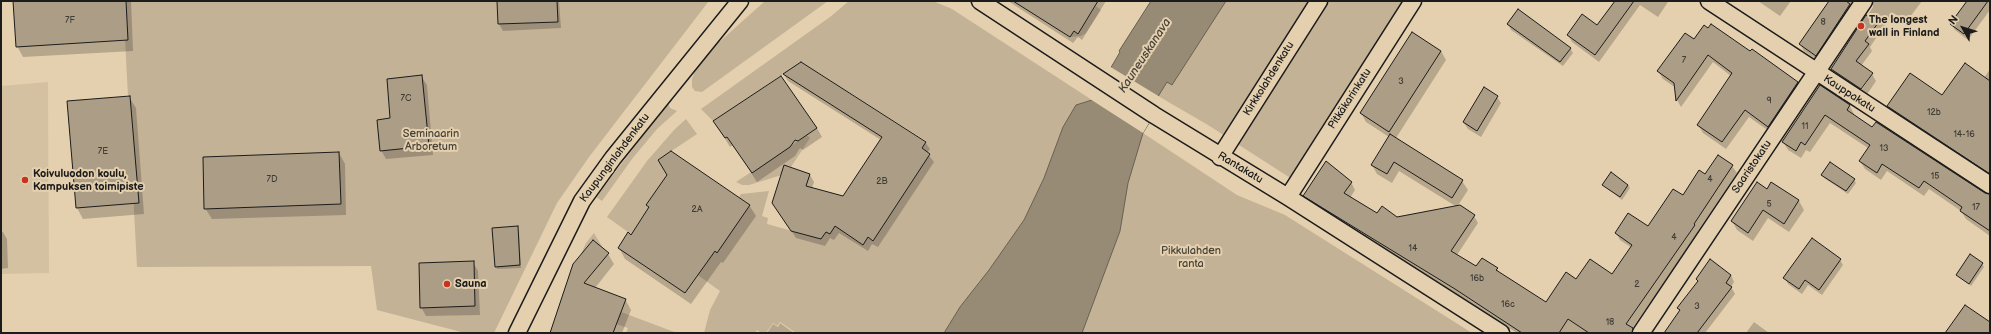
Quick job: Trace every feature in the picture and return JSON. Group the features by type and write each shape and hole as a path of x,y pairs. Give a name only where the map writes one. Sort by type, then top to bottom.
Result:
{"street":[{"name":"Kaupunginlahdenkatu","path":"517,333 582,201 613,158 740,1"},
{"name":"Rantakatu","path":"980,1 1154,116 1288,197 1501,333"},
{"name":"Kirkkolahdenkatu","path":"1220,156 1319,1"},
{"name":"Pitkäkarinkatu","path":"1288,197 1413,1"},
{"name":"Kauppakatu","path":"1709,1 1815,72 1990,185"},
{"name":"Saaristokatu","path":"1641,333 1864,1"}],"shaded area":[{"name":"Koivuluodon koulu, Kampuksen toimipiste","path":"48,82 49,273 1,274 1,86"}],"green space":[{"name":"Seminaarin Arboretum","path":"123,1 709,1 589,157 557,203 494,333 465,333 377,310 371,266 137,267"},
{"path":"765,1 828,1 702,92 695,91 692,87 692,79 695,70 717,44"},
{"path":"849,1 933,1 952,9 1092,100 1076,105 1063,127 1044,178 1024,220 989,270 960,307 944,333 796,333 780,322 777,326 773,323 766,333 761,333 757,330 755,333 704,333 710,310 720,291 653,243 649,247 607,217 647,161 674,130 686,119 697,134 658,160 669,173 647,205 717,252 750,205 739,197 741,194 769,191 762,216 768,218 767,224 821,239 826,232 830,234 835,226 863,245 868,237 873,241 930,154 922,148 926,141 801,62 713,121 701,109 830,17"},
{"path":"1226,1 1405,1 1343,94 1292,179 1208,125 1158,96 1167,82 1172,85"},
{"path":"1096,6 1101,10 1086,33 1081,36 1070,37 1074,31 1078,34"},
{"path":"668,103 670,108 677,111 657,129 632,159 602,201 596,197"},
{"name":"Pikkulahden ranta","path":"1143,133 1237,195 1285,215 1472,333 1082,333 1120,231 1128,183"},
{"path":"807,135 810,138 791,167 788,166 785,174 749,185 742,185 736,182"},
{"path":"594,233 603,248 593,240 580,256 586,243"},
{"path":"621,312 677,333 626,333 628,328 616,324"}],"water":[{"name":"Kauneuskanava","path":"1151,1 1226,1 1172,85 1167,82 1146,116 1151,120 1143,133 1128,183 1120,231 1082,333 944,333 960,307 989,270 1024,220 1044,178 1063,127 1076,105 1092,100 1120,52 1119,51"}],"pier":[{"path":"1109,66 1160,97 1148,115 1152,118 1143,133 1090,99"}],"building":[{"path":"13,1 126,1 128,40 16,47"},
{"path":"497,1 557,1 558,22 498,24"},
{"path":"1013,1 1098,1 1078,34 1074,31 1070,37"},
{"path":"1615,1 1634,1 1595,55 1567,35 1582,14 1597,25"},
{"path":"1829,1 1846,1 1850,4 1816,56 1799,44"},
{"path":"1967,1 1988,1 1964,34 1950,24"},
{"path":"1518,9 1571,48 1560,62 1507,24"},
{"path":"1866,15 1878,23 1865,41 1869,44 1856,61 1873,73 1861,89 1831,69"},
{"path":"1711,24 1750,51 1752,49 1798,82 1768,127 1745,110 1722,142 1697,125 1732,73 1708,55 1676,101 1674,83 1657,71 1685,33 1694,39 1704,25 1708,28"},
{"path":"1412,32 1441,51 1389,132 1360,113"},
{"path":"801,62 926,142 922,148 930,154 873,241 868,237 863,245 835,226 830,234 826,232 821,239 791,231 772,203 784,165 810,174 806,186 843,196 882,137 783,74"},
{"path":"1965,63 1990,81 1990,174 1887,106 1910,73 1942,95"},
{"path":"422,75 429,146 380,151 377,120 390,118 387,79"},
{"path":"781,76 817,128 798,141 795,140 790,147 752,173 727,137 725,138 713,121"},
{"path":"1820,85 1850,105 1847,110 1872,127 1876,122 1985,193 1990,194 1990,231 1960,211 1962,207 1924,181 1919,188 1882,164 1877,173 1859,161 1870,145 1825,115 1805,145 1801,142 1796,151 1782,142"},
{"path":"1484,87 1498,96 1477,131 1463,122"},
{"path":"130,96 139,203 76,208 67,101"},
{"path":"1390,134 1463,180 1452,198 1394,162 1387,174 1371,165"},
{"path":"671,151 750,205 717,253 715,251 685,293 618,248 628,232 631,235 649,207 646,205 667,175 658,160"},
{"path":"339,152 341,204 204,209 203,157"},
{"path":"1718,155 1733,165 1694,224 1695,225 1626,324 1633,328 1632,333 1589,333 1568,319 1559,333 1522,333 1455,289 1303,196 1326,161 1352,182 1344,193 1377,213 1382,206 1397,217 1460,205 1475,215 1451,251 1476,266 1482,258 1498,268 1496,270 1546,302 1566,272 1576,279 1590,259 1612,274 1632,245 1615,233 1628,213 1648,226 1673,189 1683,195 1699,170 1705,174"},
{"path":"1830,162 1855,179 1846,191 1821,175"},
{"path":"1611,172 1628,185 1620,197 1602,185"},
{"path":"1757,182 1767,189 1771,182 1799,200 1784,224 1763,210 1748,233 1731,221"},
{"path":"518,226 520,265 495,267 492,228"},
{"path":"1812,238 1841,259 1819,290 1805,280 1799,289 1783,278"},
{"path":"593,240 609,253 584,283 626,299 613,333 550,333 573,264"},
{"path":"1970,254 1983,263 1969,284 1956,275"},
{"path":"1710,259 1731,275 1726,283 1732,287 1697,333 1664,333 1680,310 1677,308 1698,281 1696,279"},
{"name":"Sauna","path":"474,261 475,306 420,308 419,263"},
{"path":"1965,305 1990,322 1990,333 1945,333"}],"place":[{"name":"The longest wall in Finland","path":"1861,26"},
{"name":"Koivuluodon koulu, Kampuksen toimipiste","path":"25,180"},
{"name":"Sauna","path":"447,284"}]}
